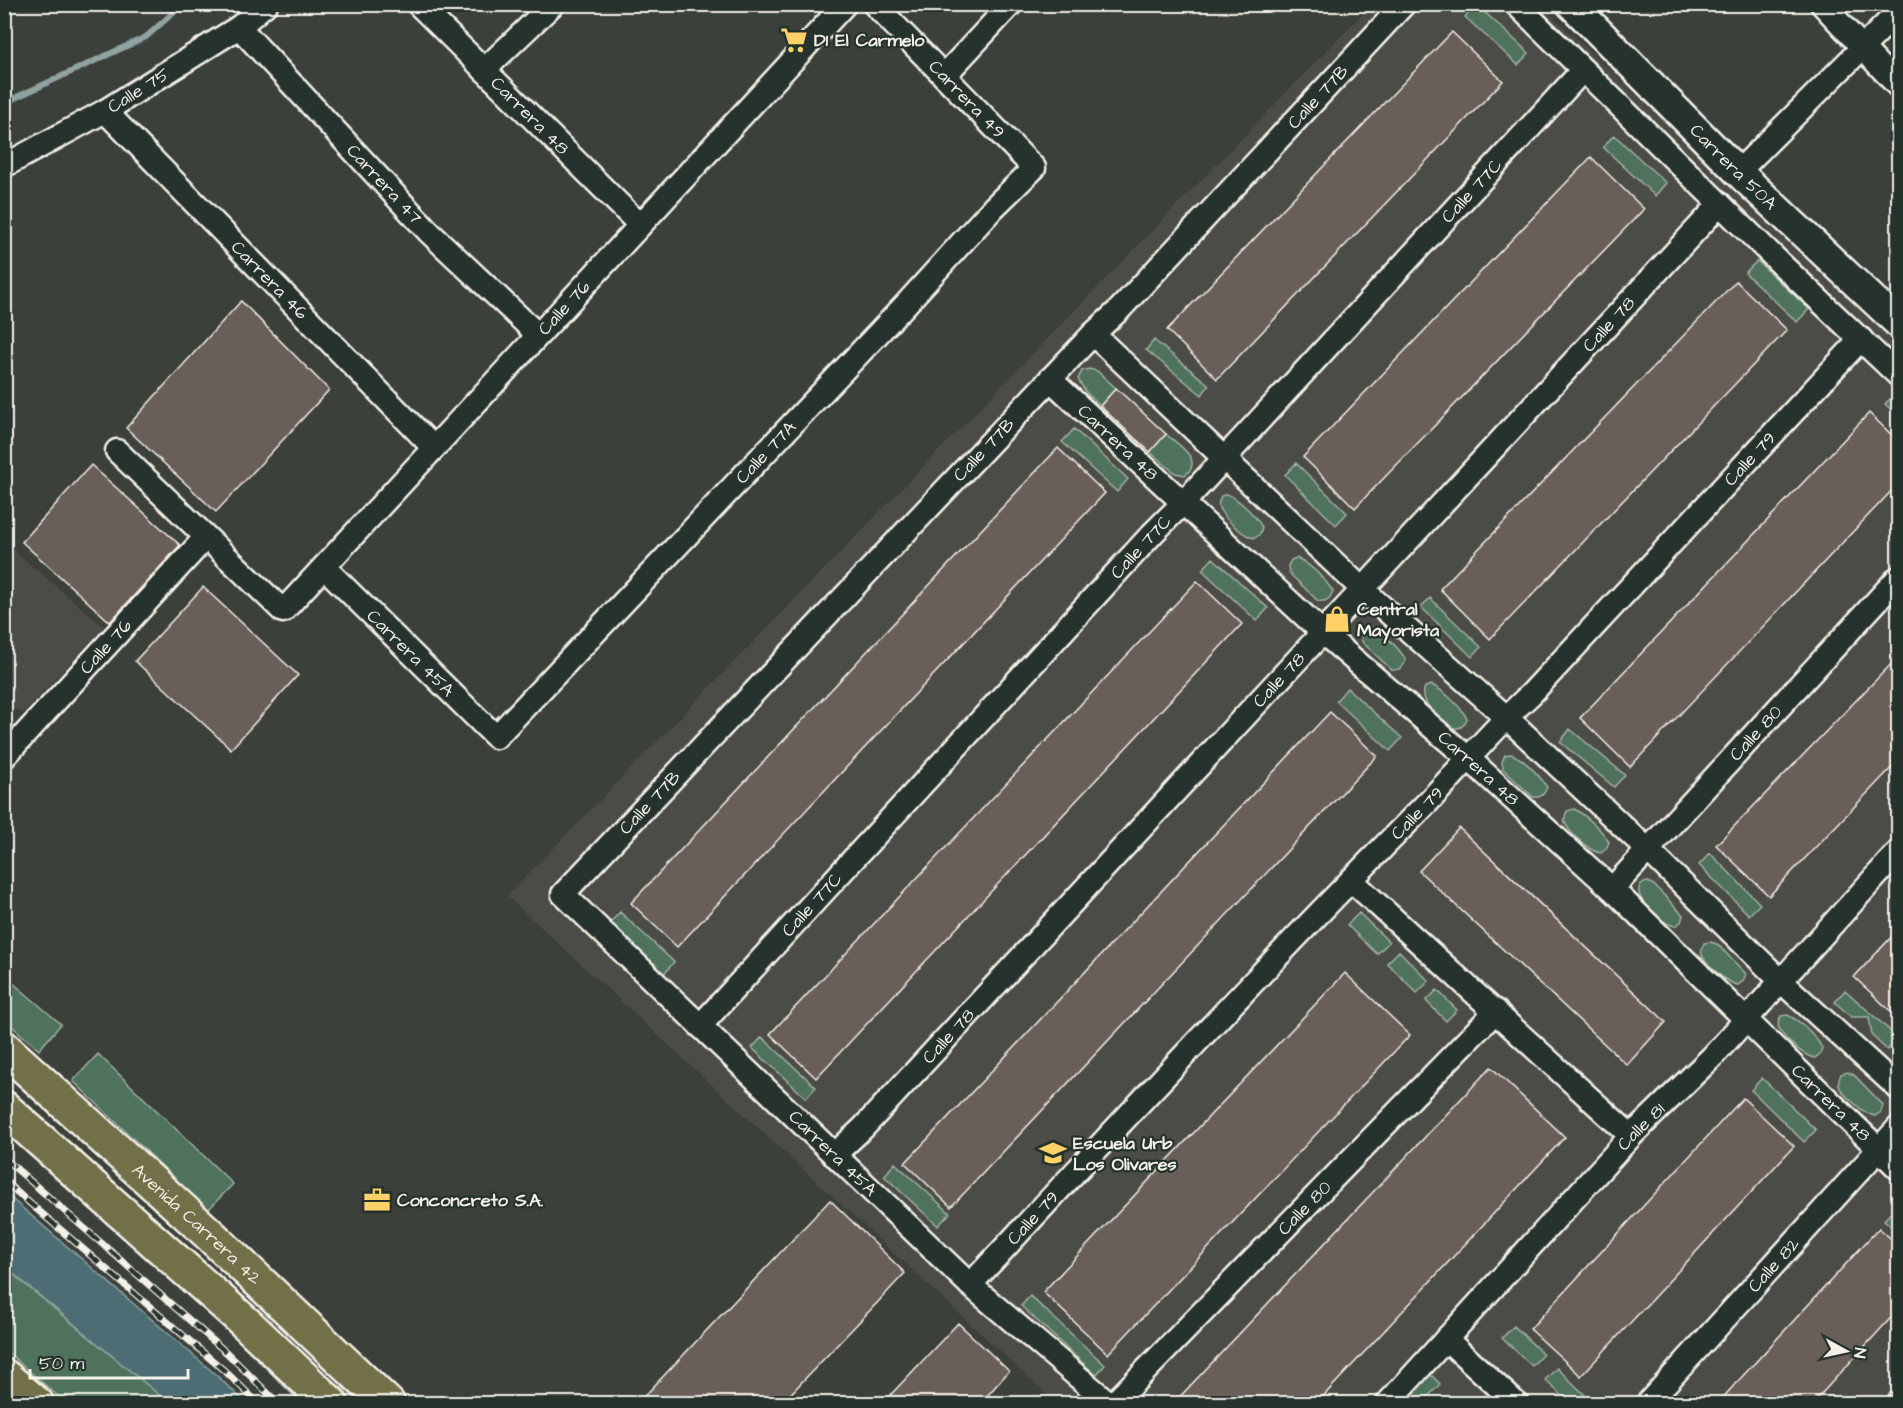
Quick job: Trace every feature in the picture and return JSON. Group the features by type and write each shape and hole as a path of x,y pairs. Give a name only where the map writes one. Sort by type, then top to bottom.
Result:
{"highway":[{"name":"Avenida Carrera 42","path":"4,1048 209,1234 387,1404"},
{"path":"4,1088 38,1112 240,1290 325,1345"},
{"path":"4,1108 247,1324 331,1404"},
{"path":"4,1376 37,1404"}],"street":[{"name":"Calle 75","path":"4,166 105,111 239,27 266,4"},
{"name":"Carrera 48","path":"418,4 640,225"},
{"path":"484,70 553,4"},
{"name":"Calle 76","path":"4,757 206,537 283,611 845,4"},
{"name":"Carrera 49","path":"874,4 1034,168"},
{"path":"944,76 1011,4"},
{"name":"Calle 77B","path":"563,894 1093,334 1119,310 1404,4"},
{"path":"1516,4 1899,375"},
{"name":"Carrera 50A","path":"1571,4 1738,171 1899,323"},
{"path":"1822,4 1899,86"},
{"path":"1738,171 1899,12"},
{"name":"Carrera 47","path":"239,27 430,232 538,335"},
{"name":"Calle 77C","path":"700,1026 1583,70"},
{"name":"Carrera 46","path":"105,111 434,448"},
{"name":"Calle 77A","path":"496,737 906,304 993,208 1034,168"},
{"name":"Calle 78","path":"834,1155 862,1128 1720,204"},
{"path":"1093,334 1362,589 1506,717 1648,850 1781,981 1899,1088"},
{"name":"Calle 79","path":"970,1285 1351,880 1431,800 1506,717 1531,694 1861,339"},
{"name":"Carrera 48","path":"1050,380 1322,632 1468,758 1612,889 1899,1168"},
{"path":"117,451 206,537"},
{"name":"Carrera 45A","path":"324,567 496,737"},
{"name":"Calle 80","path":"1612,889 1899,578"},
{"name":"Calle 81","path":"1387,1404 1631,1136 1712,1057 1899,852"},
{"path":"1351,880 1631,1136"},
{"name":"Carrera 45A","path":"563,894 970,1285 1112,1404"},
{"name":"Calle 80","path":"1112,1404 1496,1011"},
{"name":"Calle 82","path":"1647,1404 1899,1128"},
{"path":"1446,1339 1517,1404"}],"shaded area":[{"name":"Central Mayorista","path":"1371,5 1541,5 1898,342 1898,1403 1056,1403 507,896"},
{"path":"5,543 104,627 23,713 14,709 5,700"}],"green space":[{"path":"1477,5 1529,53 1518,65 1465,17"},
{"path":"1614,135 1666,183 1655,196 1603,147"},
{"path":"1757,261 1809,309 1797,322 1745,273"},
{"path":"1154,340 1209,385 1202,395 1146,350"},
{"path":"1089,369 1097,371 1116,388 1100,406 1085,391 1078,379 1082,371"},
{"path":"1898,393 1898,416 1885,404"},
{"path":"1074,429 1128,479 1117,492 1062,442"},
{"path":"1166,434 1191,458 1192,464 1185,475 1175,473 1150,452"},
{"path":"1296,463 1347,513 1336,525 1285,475"},
{"path":"1227,494 1247,508 1262,527 1260,534 1255,538 1235,527 1220,510 1218,505 1221,496"},
{"path":"1213,558 1268,608 1257,621 1202,570"},
{"path":"1297,558 1312,568 1330,586 1333,591 1328,599 1318,601 1289,573 1288,566 1291,560"},
{"path":"1430,598 1481,647 1472,657 1421,607"},
{"path":"1371,627 1386,636 1403,655 1406,660 1401,668 1392,670 1362,642 1361,635 1364,628"},
{"path":"1432,685 1447,695 1464,713 1467,718 1462,726 1453,728 1427,704 1425,687"},
{"path":"1347,688 1402,738 1390,751 1336,701"},
{"path":"1570,729 1625,775 1614,787 1560,742"},
{"path":"1511,754 1526,763 1544,782 1547,787 1542,795 1533,797 1503,769 1502,762 1505,755"},
{"path":"1574,809 1593,823 1609,842 1601,853 1592,850 1582,842 1566,825 1564,820 1567,811"},
{"path":"1710,853 1760,904 1749,915 1699,865"},
{"path":"1648,882 1654,885 1683,915 1681,922 1675,926 1665,922 1644,903 1640,898 1639,889 1641,884"},
{"path":"620,912 674,962 663,975 608,925"},
{"path":"1359,913 1389,942 1377,954 1347,925"},
{"path":"1704,943 1717,944 1746,974 1738,985 1729,982 1719,974 1703,957 1701,952"},
{"path":"1399,951 1429,981 1417,993 1387,963"},
{"path":"5,976 61,1024 39,1050 5,1020"},
{"path":"1437,990 1457,1010 1446,1021 1426,1001"},
{"path":"1845,990 1898,1038 1887,1050 1872,1036 1869,1017 1851,1017 1835,1002"},
{"path":"1787,1015 1802,1024 1819,1043 1822,1048 1820,1054 1815,1058 1791,1043 1778,1027 1781,1016"},
{"path":"762,1037 816,1087 806,1098 752,1048"},
{"path":"98,1054 233,1184 208,1210 73,1081"},
{"path":"1847,1072 1854,1075 1883,1105 1881,1112 1875,1116 1871,1115 1843,1092 1839,1081 1841,1074"},
{"path":"1762,1078 1816,1130 1804,1142 1751,1090"},
{"path":"895,1163 950,1213 938,1226 884,1176"},
{"path":"1896,1207 1898,1209 1898,1233 1884,1220"},
{"path":"4,1267 169,1403 66,1403 5,1350"},
{"path":"1030,1296 1105,1365 1096,1375 1021,1306"},
{"path":"1514,1326 1543,1354 1532,1366 1502,1338"},
{"path":"246,1348 306,1403 301,1403"},
{"path":"1557,1368 1586,1396 1579,1403 1570,1403 1545,1380"},
{"path":"320,1373 365,1403 353,1403"},
{"path":"1429,1373 1440,1384 1422,1403 1399,1404"}],"water":[{"path":"4,1192 246,1403 169,1403 5,1267"}],"building":[{"path":"1452,32 1503,81 1217,379 1167,330"},
{"path":"1591,157 1644,209 1355,508 1303,457"},
{"path":"1736,281 1787,330 1490,639 1440,589"},
{"path":"241,301 329,390 216,512 126,428"},
{"path":"1116,388 1166,434 1150,452 1100,406"},
{"path":"1869,413 1899,442 1899,483 1630,767 1580,718"},
{"path":"1058,448 1105,493 677,947 631,903"},
{"path":"91,465 180,545 110,622 22,542"},
{"path":"1197,581 1242,624 816,1078 770,1034"},
{"path":"203,587 298,675 231,749 135,661"},
{"path":"1899,656 1899,760 1769,896 1716,845"},
{"path":"1330,712 1377,756 951,1207 905,1163"},
{"path":"1459,828 1666,1022 1627,1065 1419,871"},
{"path":"1899,929 1899,1019 1854,977"},
{"path":"1345,973 1410,1035 1108,1354 1043,1292"},
{"path":"1491,1067 1565,1137 1316,1404 1173,1404"},
{"path":"1743,1098 1794,1146 1581,1376 1530,1329"},
{"path":"830,1200 905,1273 877,1303 781,1404 637,1404"},
{"path":"1879,1228 1899,1246 1899,1309 1812,1404 1717,1404"},
{"path":"958,1323 1009,1371 980,1404 882,1404"}],"waterway":[{"path":"4,103 146,37 183,4"}],"railway":[{"path":"4,1158 227,1353 279,1404"},
{"path":"4,1181 227,1373 259,1404"}],"place":[{"name":"D1 El Carmelo","path":"794,40"},
{"name":"Central Mayorista","path":"1337,619"},
{"name":"Escuela Urb Los Olivares","path":"1053,1153"},
{"name":"Conconcreto S.A.","path":"377,1200"}]}
